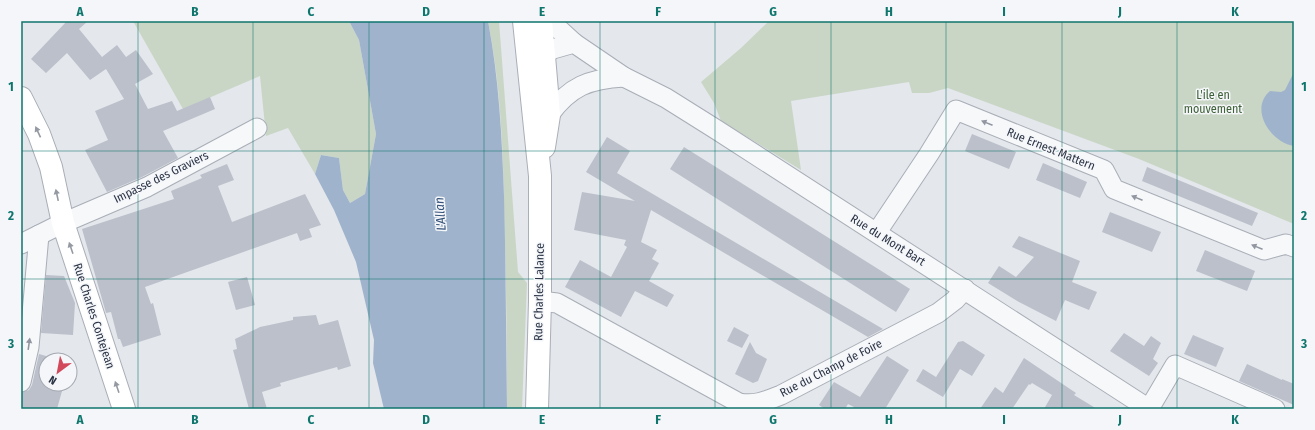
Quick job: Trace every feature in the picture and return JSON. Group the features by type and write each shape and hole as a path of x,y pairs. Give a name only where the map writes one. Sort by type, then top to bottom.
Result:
{"main road":[{"name":"Rue Charles Lalance","path":"524,21 534,65 540,176 540,301 537,409"},
{"name":"Rue Charles Lalance","path":"540,176 549,114 548,89 534,65 541,21"},
{"name":"Rue Charles Contejean","path":"21,98 39,134 51,167 63,223 124,409"}],"street":[{"name":"Rue du Mont Bart","path":"550,21 580,48 624,77 672,102 965,288 1054,349 1149,409"},
{"path":"534,65 553,49 580,48 587,68 575,89 558,103 549,114"},
{"path":"548,89 559,94 605,78 624,77"},
{"name":"Rue Ernest Mattern","path":"877,232 929,154 956,110 1104,170 1114,189 1264,250 1286,244 1294,247"},
{"name":"Impasse des Graviers","path":"21,244 63,223 147,187 257,128"},
{"path":"21,382 29,347 39,235"},
{"name":"Rue du Champ de Foire","path":"540,301 557,303 738,402 752,404 781,395 938,313 955,300 965,288"},
{"path":"1149,409 1175,364 1275,409"}],"green space":[{"path":"133,21 349,21 359,40 376,134 365,194 350,203 343,190 339,158 321,155 315,174 288,128 266,136 260,76 183,109"},
{"path":"488,21 499,21 518,272 527,283 522,409 507,409 506,282 502,136 498,90"},
{"name":"L'ile en mouvement","path":"769,21 1294,21 1294,224 1139,159 948,88 929,93 912,93 909,82 791,101 801,170 721,121 714,103 701,82 741,48"}],"water":[{"name":"L'Allan","path":"349,21 488,21 497,86 502,152 507,409 384,409 373,363 374,340 356,262 334,210 315,174 321,155 339,158 343,190 350,203 365,194 376,134 359,40"},
{"path":"1294,72 1294,146 1285,143 1270,132 1262,115 1262,107 1264,98 1270,91 1281,92 1285,90"}],"building":[{"path":"67,21 88,21 79,29 102,57 117,45 126,57 136,50 153,74 135,84 148,109 172,101 177,111 210,97 215,109 163,131 178,158 142,177 107,192 85,150 108,140 95,111 124,99 106,69 90,80 67,53 46,73 31,59"},
{"path":"972,134 1016,152 1009,169 965,151"},
{"path":"607,137 630,151 617,173 883,329 868,337 651,210 641,242 657,250 652,259 659,263 649,281 674,295 667,307 635,291 621,317 565,287 580,260 611,277 627,247 624,245 626,240 574,230 582,192 635,201 586,172"},
{"path":"684,147 910,289 896,312 670,169"},
{"path":"1043,163 1087,182 1080,198 1036,180"},
{"path":"227,164 234,180 218,186 232,222 305,194 321,225 309,229 312,237 300,241 297,233 145,287 151,304 153,303 161,335 123,347 120,339 118,339 111,312 106,313 82,229 174,199 171,191 202,178 200,175"},
{"path":"1147,167 1258,213 1252,226 1142,181"},
{"path":"1110,212 1161,232 1152,252 1102,232"},
{"path":"1019,236 1080,261 1072,282 1097,292 1089,310 1065,300 1056,321 1019,302 988,283 999,266 1016,277 1034,257 1012,247"},
{"path":"1205,250 1255,271 1247,291 1196,271"},
{"path":"46,275 64,276 75,303 73,335 41,333"},
{"path":"247,277 255,305 236,310 228,282"},
{"path":"316,315 319,325 338,320 351,366 338,370 337,367 280,383 281,386 262,392 267,409 249,409 233,350 237,349 235,339 260,327 293,320 293,317"},
{"path":"734,327 749,335 742,348 727,341"},
{"path":"1124,333 1144,346 1151,336 1161,343 1153,359 1158,363 1149,376 1110,351"},
{"path":"1193,335 1224,348 1216,367 1184,354"},
{"path":"963,341 985,355 972,376 960,369 943,397 916,381 923,369 936,377 958,342"},
{"path":"750,342 756,353 767,359 758,381 753,383 735,374"},
{"path":"887,356 909,370 885,409 852,409 854,407 848,404 845,409 825,409 819,405 834,382 860,397"},
{"path":"38,358 38,392 62,392 57,409 21,409 21,393 29,390 32,385"},
{"path":"1024,358 1076,393 1074,395 1097,409 1044,409 1052,395 1032,383 1030,385 1029,384 1012,409 980,409 995,387 1003,393"},
{"path":"1247,364 1294,384 1294,405 1239,381"}]}
